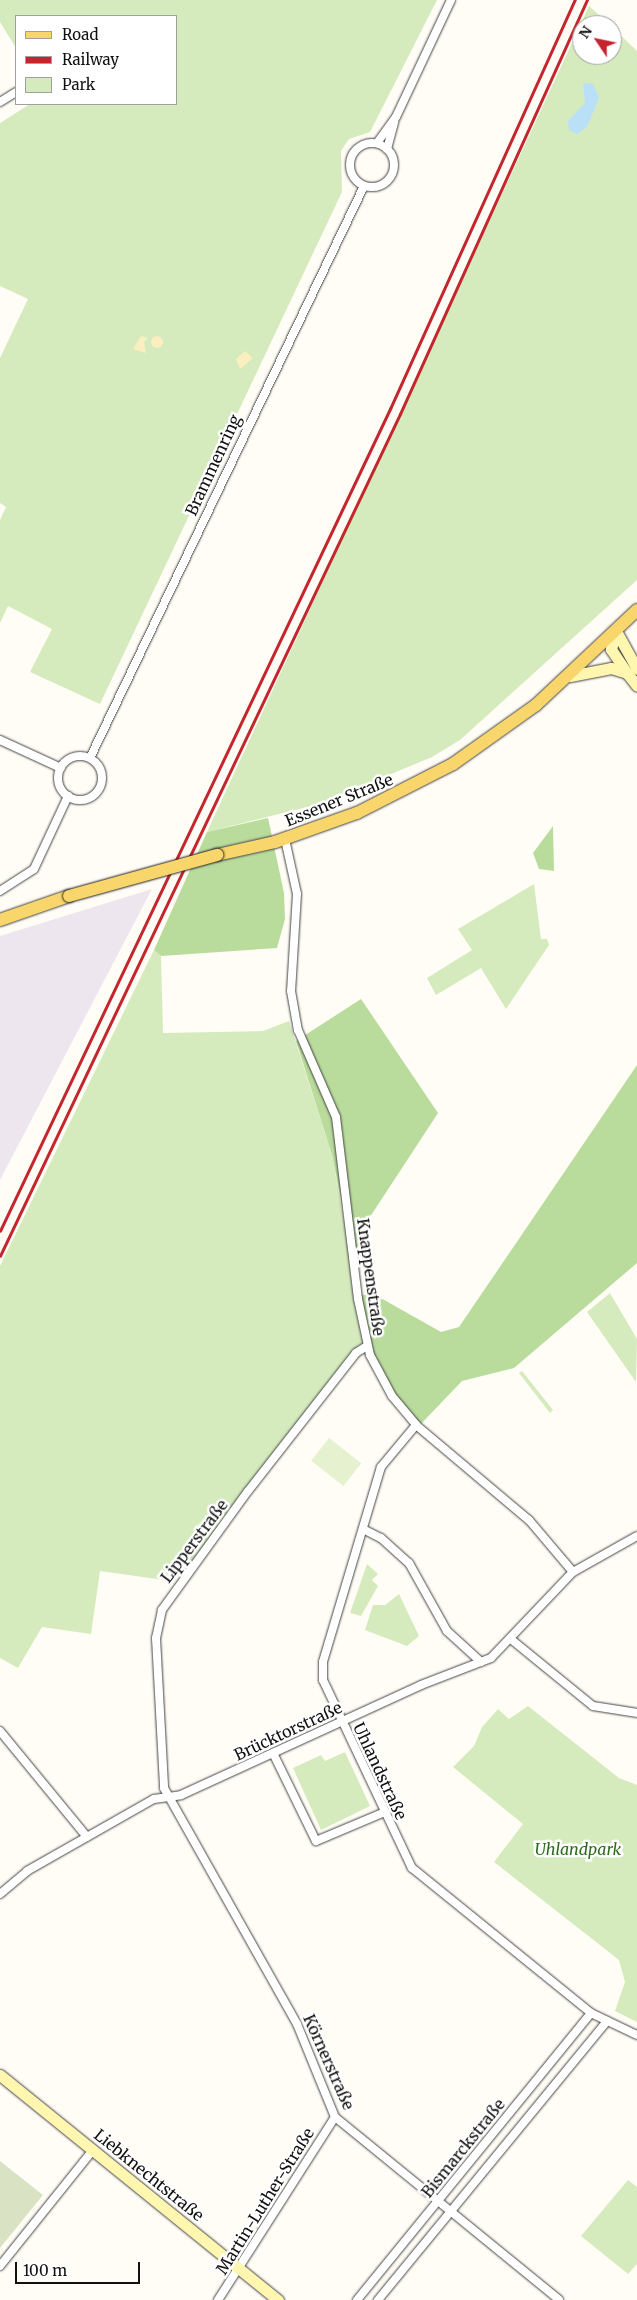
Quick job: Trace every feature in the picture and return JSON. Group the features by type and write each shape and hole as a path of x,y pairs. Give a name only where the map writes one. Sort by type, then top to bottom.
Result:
{"main road":[{"name":"Essener Straße","path":"0,920 69,896 217,855 284,839 357,814 453,764 570,676 637,610"}],"street":[{"path":"377,143 387,149 394,164 390,178 381,186 364,186 352,175 351,158 359,147 377,143 396,116 451,0"},
{"path":"0,102 15,93"},
{"path":"387,149 396,116"},
{"name":"Brammenring","path":"90,758 364,186"},
{"path":"616,631 637,686"},
{"path":"570,676 605,668 632,671"},
{"path":"0,740 60,768"},
{"path":"75,757 90,758 101,774 98,790 86,799 68,796 60,786 60,768 75,757"},
{"path":"0,891 34,870 68,796"},
{"name":"Knappenstraße","path":"284,839 297,894 292,998 304,1044 336,1117 367,1346 386,1387 416,1425 529,1520 573,1572"},
{"name":"Lipperstraße","path":"166,1796 156,1638 162,1610 248,1490 356,1353 367,1346"},
{"name":"Uhlandstraße","path":"416,1425 383,1463 322,1667 323,1680 415,1871 591,2013 637,2035"},
{"path":"363,1529 384,1540 409,1563 447,1631 481,1662"},
{"path":"573,1572 637,1536"},
{"name":"Brücktorstraße","path":"0,1894 27,1871 166,1796 181,1795 342,1721 481,1662 512,1640 573,1572"},
{"path":"512,1640 593,1706 637,1713"},
{"path":"0,1731 87,1837"},
{"path":"273,1753 316,1840 385,1812"},
{"name":"Körnerstraße","path":"166,1796 297,2024 336,2117 559,2300"},
{"name":"Bismarckstraße","path":"357,2300 591,2013"},
{"name":"Bismarckstraße","path":"378,2300 607,2021"},
{"name":"Liebknechtstraße","path":"0,2075 278,2300"},
{"name":"Martin-Luther-Straße","path":"218,2300 336,2117"},
{"path":"0,2266 93,2150"}],"shaded area":[{"path":"152,889 0,1180 0,936"}],"green space":[{"path":"0,0 437,0 370,132 349,139 341,151 342,192 100,704 30,672 52,629 8,606 0,623 0,520 6,507 0,503 0,358 28,299 0,286 0,123 28,105 178,105 178,15 15,15 15,46 0,22"},
{"path":"589,6 599,15 585,15"},
{"path":"622,37 637,51 637,580 460,740 432,757 319,804 207,832 572,43 572,65 622,65"},
{"path":"268,818 284,893 285,919 277,948 161,956 154,950 207,832"},
{"path":"553,826 554,871 539,869 533,853"},
{"path":"534,884 541,939 547,939 549,945 506,1009 481,968 436,995 427,978 472,950 458,929"},
{"path":"154,950 161,956 163,1033 263,1031 289,1021 332,1155 367,1345 210,1544 171,1581 100,1571 91,1634 42,1627 18,1668 0,1658 0,1266"},
{"path":"361,999 438,1113 366,1223 353,1259 332,1155 296,1041"},
{"path":"637,1065 637,1263 514,1368 462,1381 419,1426 377,1371 358,1294 379,1297 441,1332 459,1327"},
{"path":"610,1293 637,1339 636,1382 587,1312"},
{"path":"522,1371 553,1410 550,1413 519,1373"},
{"path":"329,1438 361,1463 343,1486 311,1461"},
{"path":"367,1564 378,1574 372,1580 378,1586 361,1616 350,1613"},
{"path":"399,1594 419,1636 407,1646 365,1630 373,1605 385,1605"},
{"name":"Uhlandpark","path":"528,1706 619,1778 637,1785 637,2022 615,2011 625,1982 619,1960 494,1862 523,1824 453,1767 474,1746 482,1727 498,1709 509,1719"},
{"path":"345,1752 370,1806 321,1830 293,1768 321,1755 325,1761"},
{"path":"0,2161 43,2195 0,2248"},
{"path":"628,2180 637,2187 637,2264 628,2274 581,2236"}],"sand":[{"path":"141,336 148,338 144,342 146,353 133,349"},
{"path":"159,336 162,337 162,347 155,348 152,347 151,340 152,337"},
{"path":"245,351 253,358 240,369 236,359"}],"water":[{"path":"583,83 593,84 599,98 587,127 577,134 569,130 568,121 585,103"}],"railway":[{"path":"0,1231 390,409 575,0"},
{"path":"0,1256 400,414 587,0"}]}
